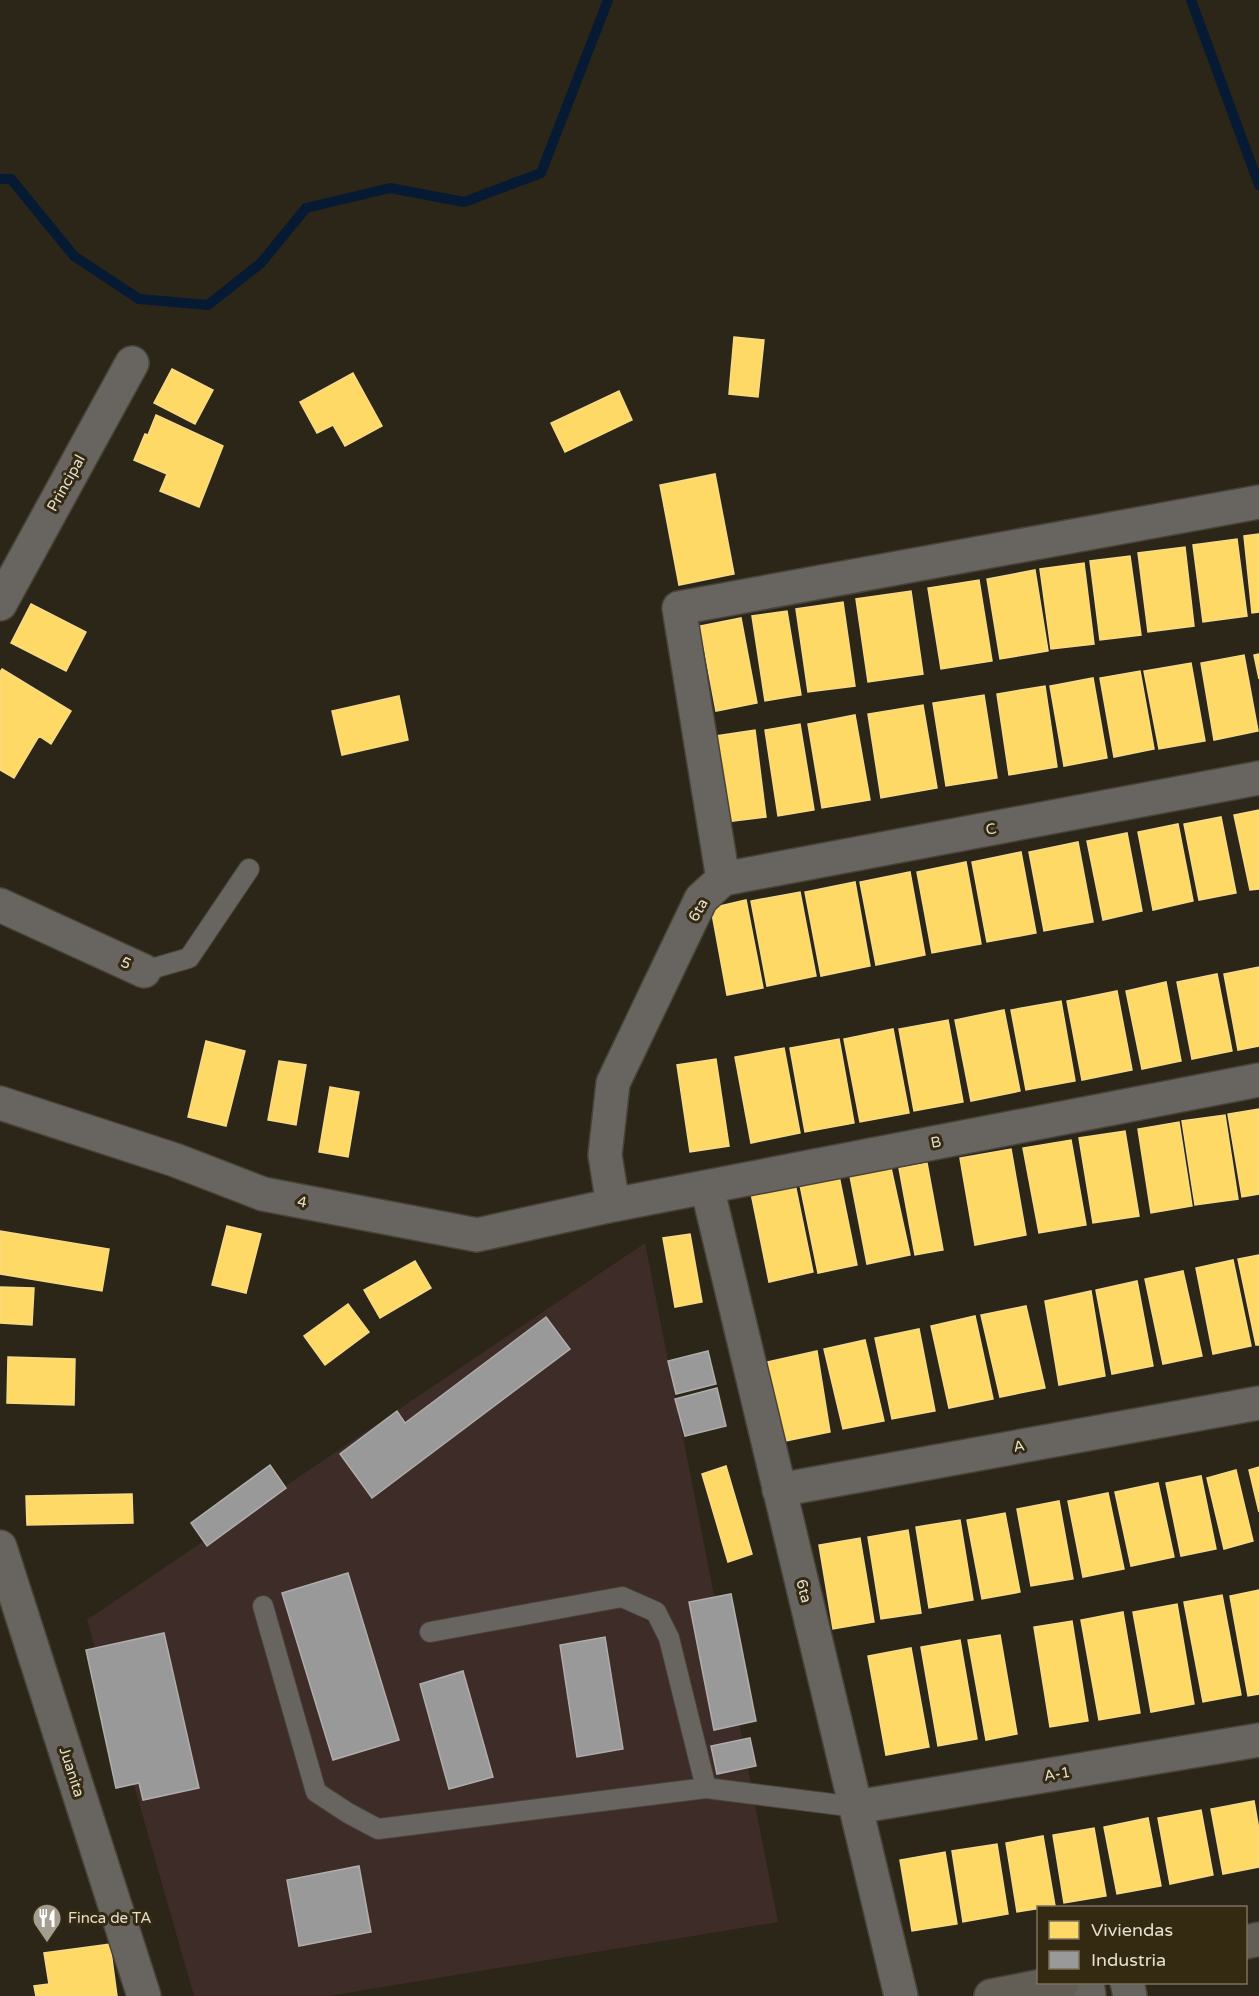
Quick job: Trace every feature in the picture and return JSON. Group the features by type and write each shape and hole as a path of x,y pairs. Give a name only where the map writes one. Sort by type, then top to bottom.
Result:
{"street":[{"name":"Principal","path":"0,604 132,363"},
{"path":"723,879 679,608 1259,502"},
{"name":"C","path":"723,879 1259,778"},
{"name":"6ta","path":"613,1205 605,1155 613,1083 701,899 723,879"},
{"name":"5","path":"0,904 144,971"},
{"name":"B","path":"613,1205 1259,1080"},
{"name":"4","path":"0,1103 175,1160 263,1194 477,1235 613,1205"},
{"name":"6ta","path":"707,1187 901,1996"},
{"name":"A","path":"780,1490 1259,1403"},
{"name":"Juanita","path":"0,1547 144,1996"},
{"name":"A-1","path":"856,1807 1259,1740"},
{"path":"990,1996 1057,1984"}],"lane":[{"name":"5","path":"144,971 189,958 249,869"},
{"path":"430,1632 622,1597 656,1612 669,1638 706,1788"},
{"path":"263,1606 316,1792 378,1829 706,1788 856,1807"}],"shaded area":[{"path":"645,1243 778,1922 328,1996 194,1996 87,1620"}],"building: Viviendas":[{"path":"734,337 764,340 758,397 729,394"},
{"path":"172,369 213,390 195,424 154,403"},
{"path":"353,373 382,426 345,446 333,425 317,433 300,402"},
{"path":"619,391 632,420 565,452 551,423"},
{"path":"156,415 223,446 199,507 160,491 167,474 134,460"},
{"path":"715,474 734,574 679,585 660,485"},
{"path":"1259,534 1259,612 1252,613 1244,536"},
{"path":"1237,539 1247,616 1203,622 1193,545"},
{"path":"1185,547 1194,626 1148,632 1138,553"},
{"path":"1130,556 1141,635 1100,640 1090,561"},
{"path":"1084,563 1094,644 1051,649 1040,569"},
{"path":"1035,570 1048,651 1000,659 987,579"},
{"path":"979,580 992,661 941,669 928,588"},
{"path":"911,591 923,674 868,682 856,599"},
{"path":"843,602 855,686 808,692 796,609"},
{"path":"31,604 86,632 66,671 11,643"},
{"path":"787,611 801,695 765,701 752,616"},
{"path":"741,618 757,703 716,711 700,626"},
{"path":"1259,654 1259,679 1254,655"},
{"path":"1244,655 1258,731 1214,740 1201,663"},
{"path":"1191,663 1205,741 1159,749 1144,671"},
{"path":"2,669 71,711 51,744 39,736 14,778 0,770 0,672"},
{"path":"1140,671 1154,749 1114,757 1100,678"},
{"path":"1093,678 1107,758 1064,766 1050,686"},
{"path":"1045,686 1057,767 1009,775 997,694"},
{"path":"984,695 997,778 946,786 933,703"},
{"path":"399,696 408,740 342,755 332,711"},
{"path":"923,705 937,788 881,798 868,714"},
{"path":"855,715 870,800 822,808 808,724"},
{"path":"800,724 814,810 778,816 765,730"},
{"path":"755,730 766,817 726,822 716,736"},
{"path":"1259,810 1259,889 1250,890 1234,815"},
{"path":"1221,817 1236,893 1199,900 1184,824"},
{"path":"1178,824 1193,901 1153,910 1138,832"},
{"path":"1127,833 1142,911 1103,920 1087,841"},
{"path":"1078,842 1093,922 1044,931 1029,852"},
{"path":"1021,852 1036,933 987,942 972,862"},
{"path":"966,862 981,944 932,953 917,872"},
{"path":"910,872 925,955 876,965 860,882"},
{"path":"855,882 870,966 821,976 805,892"},
{"path":"800,892 816,976 767,986 751,901"},
{"path":"746,900 763,988 727,995 711,908"},
{"path":"1259,967 1259,1046 1238,1050 1224,974"},
{"path":"1217,974 1232,1051 1192,1059 1177,982"},
{"path":"1166,982 1181,1061 1142,1069 1126,991"},
{"path":"1117,991 1132,1070 1082,1080 1067,1001"},
{"path":"1061,1001 1075,1081 1026,1090 1011,1010"},
{"path":"1004,1010 1020,1091 971,1101 955,1020"},
{"path":"948,1020 963,1102 914,1111 899,1029"},
{"path":"893,1029 909,1113 860,1122 844,1039"},
{"path":"839,1039 854,1123 805,1132 790,1048"},
{"path":"206,1041 245,1051 226,1126 188,1117"},
{"path":"784,1048 800,1133 751,1143 735,1057"},
{"path":"716,1059 729,1146 690,1152 677,1065"},
{"path":"279,1061 306,1065 296,1125 268,1120"},
{"path":"330,1087 359,1092 348,1157 319,1152"},
{"path":"1259,1109 1259,1194 1242,1197 1228,1114"},
{"path":"1225,1115 1238,1199 1195,1205 1182,1121"},
{"path":"1179,1122 1192,1206 1151,1213 1138,1129"},
{"path":"1125,1131 1139,1216 1093,1223 1079,1138"},
{"path":"1071,1140 1086,1225 1039,1233 1023,1148"},
{"path":"1011,1149 1026,1235 975,1245 960,1158"},
{"path":"927,1163 943,1250 915,1255 899,1168"},
{"path":"891,1168 910,1255 867,1264 850,1176"},
{"path":"839,1176 857,1265 818,1273 800,1185"},
{"path":"795,1184 813,1272 769,1282 751,1193"},
{"path":"227,1226 261,1234 246,1293 212,1285"},
{"path":"0,1231 109,1249 102,1291 0,1274"},
{"path":"690,1234 702,1302 675,1307 663,1238"},
{"path":"1259,1255 1259,1345 1256,1345 1238,1259"},
{"path":"1233,1260 1251,1346 1213,1354 1196,1268"},
{"path":"415,1261 431,1288 380,1318 364,1290"},
{"path":"1183,1271 1202,1356 1163,1364 1145,1279"},
{"path":"1137,1281 1153,1366 1112,1374 1096,1290"},
{"path":"0,1287 34,1288 32,1325 0,1323"},
{"path":"1091,1291 1105,1376 1059,1385 1045,1301"},
{"path":"348,1304 369,1332 325,1365 304,1336"},
{"path":"1026,1306 1045,1388 1000,1397 981,1315"},
{"path":"975,1316 993,1399 949,1408 931,1326"},
{"path":"919,1329 935,1411 892,1419 875,1338"},
{"path":"865,1340 884,1421 843,1429 824,1349"},
{"path":"817,1351 830,1432 780,1442 767,1362"},
{"path":"8,1357 75,1359 74,1405 7,1403"},
{"path":"726,1466 752,1554 728,1562 702,1474"},
{"path":"1259,1467 1259,1512 1249,1470"},
{"path":"1236,1470 1253,1541 1224,1549 1207,1478"},
{"path":"1201,1476 1216,1549 1181,1556 1166,1483"},
{"path":"1158,1483 1174,1557 1131,1566 1115,1492"},
{"path":"1108,1493 1124,1569 1083,1577 1068,1501"},
{"path":"132,1494 133,1523 27,1525 26,1496"},
{"path":"1059,1501 1073,1579 1031,1586 1017,1509"},
{"path":"1005,1513 1020,1592 982,1599 967,1520"},
{"path":"960,1520 973,1600 929,1608 916,1527"},
{"path":"908,1530 921,1613 881,1619 868,1537"},
{"path":"860,1538 874,1622 833,1629 819,1545"},
{"path":"1259,1590 1259,1694 1248,1696 1230,1596"},
{"path":"1222,1595 1241,1695 1203,1702 1184,1602"},
{"path":"1177,1604 1194,1704 1151,1712 1133,1612"},
{"path":"1123,1612 1140,1713 1099,1720 1081,1620"},
{"path":"1072,1621 1088,1721 1050,1727 1034,1627"},
{"path":"1000,1635 1017,1734 986,1740 968,1640"},
{"path":"960,1640 977,1739 938,1746 921,1647"},
{"path":"911,1648 929,1747 886,1755 868,1656"},
{"path":"1254,1801 1259,1830 1259,1867 1223,1874 1211,1809"},
{"path":"1201,1810 1213,1875 1170,1884 1158,1818"},
{"path":"1148,1818 1161,1886 1117,1894 1104,1827"},
{"path":"1094,1828 1106,1896 1064,1903 1053,1835"},
{"path":"1043,1836 1055,1906 1037,1906 1037,1909 1017,1912 1006,1843"},
{"path":"997,1844 1008,1914 963,1922 952,1851"},
{"path":"945,1852 957,1924 912,1931 900,1860"},
{"path":"110,1944 117,1996 36,1996 34,1986 49,1984 44,1953"}],"building: Industria":[{"path":"546,1317 570,1349 372,1498 340,1454 397,1411 405,1423"},
{"path":"708,1351 716,1384 676,1394 668,1361"},
{"path":"717,1388 726,1426 685,1436 675,1399"},
{"path":"270,1465 286,1488 207,1546 191,1523"},
{"path":"348,1573 399,1740 333,1760 282,1593"},
{"path":"731,1594 756,1721 714,1730 689,1602"},
{"path":"164,1633 199,1788 143,1800 139,1783 116,1788 86,1650"},
{"path":"605,1637 623,1749 577,1757 560,1645"},
{"path":"463,1671 493,1777 449,1789 420,1684"},
{"path":"750,1738 756,1766 717,1774 711,1746"},
{"path":"359,1866 371,1932 299,1946 287,1880"}],"waterway":[{"path":"0,179 11,179 74,256 139,299 208,305 261,263 306,208 390,188 464,202 541,173 608,0"},
{"path":"1191,0 1259,185"}],"place":[{"name":"Finca de TA","path":"47,1944"}]}
